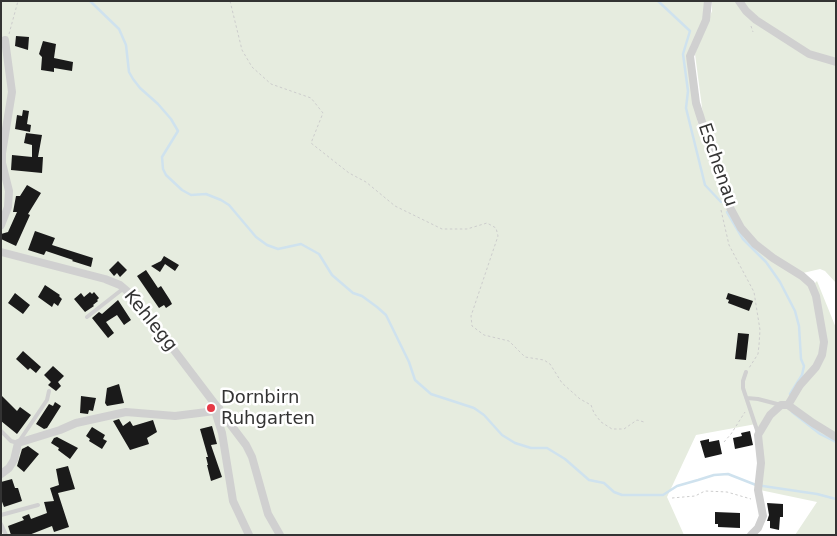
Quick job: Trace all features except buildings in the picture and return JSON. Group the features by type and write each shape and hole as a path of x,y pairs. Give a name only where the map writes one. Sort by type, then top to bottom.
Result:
{"street":[{"name":"Eschenau","path":"708,1 706,20 690,56 696,103 728,204 741,228 754,244 811,284 816,296 822,324 824,342 822,356 816,367 784,405 770,415 758,435"},
{"path":"740,1 746,11 756,20 809,54 836,62"},
{"path":"1,225 8,207 9,191 2,163 2,153 12,92 5,40"},
{"name":"Kehlegg","path":"1,252 104,279 124,288 133,296 246,445 252,457 268,514 280,535"},
{"path":"784,405 836,437"},
{"path":"1,474 9,468 14,460 18,443 76,423 126,412 175,416 217,409"},
{"name":"Kehlegg","path":"217,409 232,501 249,535"},
{"path":"751,535 758,528 763,516 758,490 761,463 758,435"}],"lane":[{"path":"87,317 124,288"},
{"path":"746,372 743,388 758,435"},
{"path":"1,431 11,441 18,443 46,400 49,391"},
{"path":"747,398 784,405"},
{"path":"1,515 38,505"},
{"path":"1,524 6,535"}],"path":[{"path":"5,40 11,28 18,1"},
{"path":"230,1 242,50 252,67 271,84 311,98 323,113 311,143 349,173 366,182 394,206 442,229 467,229 487,223 496,228 498,236 471,316 472,326 484,334 509,341 525,357 544,360 550,364 562,383 580,399 591,405 601,422 612,429 624,429 637,420 644,422"},
{"path":"724,206 720,212 729,246 754,292 760,330 758,354 746,372"},
{"path":"724,442 732,434 745,411 750,408"},
{"path":"672,498 695,496 705,491 727,492 747,498"}],"shaded area":[{"path":"1,1 707,1 705,16 690,47 695,105 700,135 706,145 724,202 730,196 703,115 695,54 712,11 712,1 836,1 836,283 825,271 820,269 803,273 814,284 817,281 836,328 836,535 795,535 817,502 760,490 756,424 696,435 667,497 684,535 1,535"}],"waterway":[{"path":"90,1 119,29 126,45 129,72 133,79 171,119 178,131 162,157 163,169 166,175 182,190 191,195 206,194 229,205 256,237 267,245 278,249 301,244 319,254 332,275 353,293 362,296 386,315 409,362 415,380 431,394 474,408 484,415 502,435 515,443 531,448 547,448 565,459 589,480 604,483 614,492 622,495 663,495 677,486 714,475 728,474 756,485 817,494 836,499"},
{"path":"658,1 690,31 683,54 688,91 686,108 705,185 721,202"},
{"path":"727,212 743,239 766,262 780,282 795,311 799,326 801,359 804,366 802,375 790,394"},
{"path":"792,412 820,434 836,442"}],"place":[{"name":"Dornbirn Ruhgarten","path":"211,408"}]}
